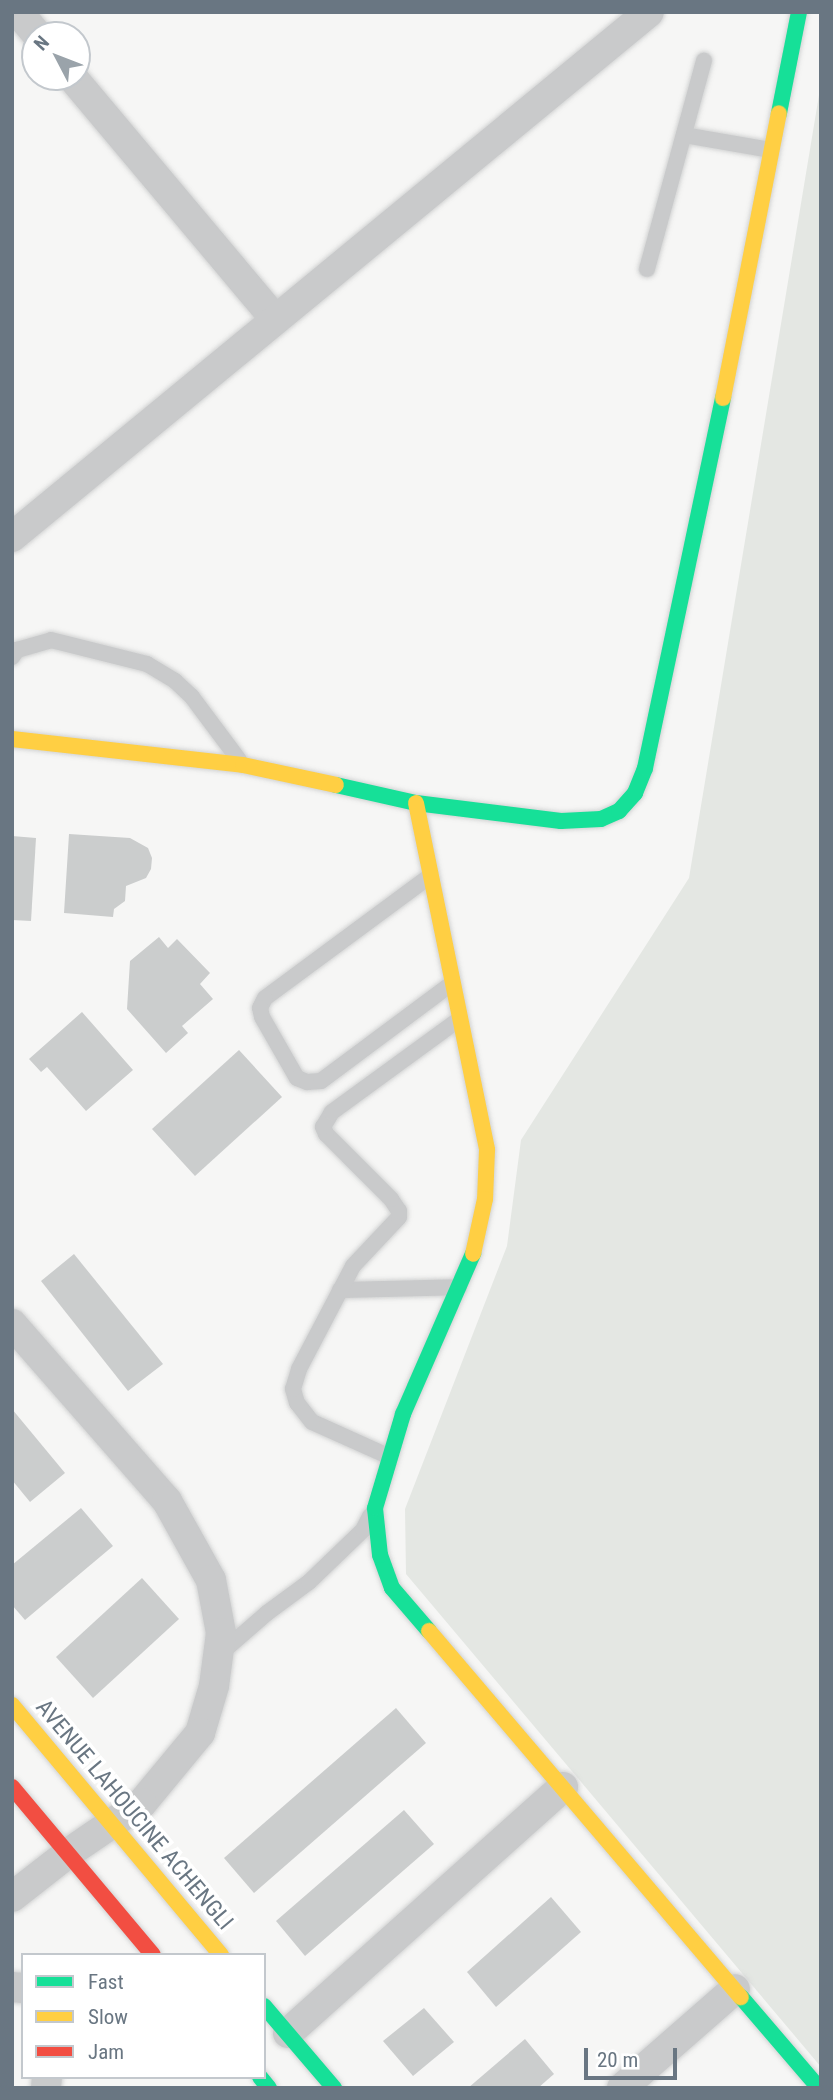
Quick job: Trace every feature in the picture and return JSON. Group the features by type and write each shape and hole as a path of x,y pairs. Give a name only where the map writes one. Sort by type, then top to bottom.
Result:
{"street":[{"path":"12,537 649,12"},
{"path":"12,740 243,765 416,803 561,821 601,819 619,811 635,793 645,768 774,151 799,12"},
{"path":"84,91 275,319"},
{"path":"416,803 458,1020 487,1150 485,1199 472,1258 403,1415 390,1457 376,1505 380,1555 392,1588 819,2088"},
{"path":"12,1324 167,1501 211,1580 221,1633 214,1686 200,1733 142,1803 67,1854 12,1897"},
{"name":"AVENUE LAHOUCINE ACHENGLI","path":"12,1704 219,1953"},
{"path":"12,1787 151,1953"},
{"path":"288,2033 563,1787"},
{"path":"622,2088 735,1989"},
{"path":"266,2008 334,2088"}],"lane":[{"path":"647,268 704,61"},
{"path":"684,135 774,151"},
{"path":"12,657 17,650 51,640 147,664 175,681 191,697 243,765"},
{"path":"430,876 265,998 260,1008 262,1017 297,1078 307,1082 321,1081 451,984"},
{"path":"390,1457 312,1422 297,1403 293,1389 299,1369 353,1266 394,1226 399,1211 326,1134 324,1120 458,1020"},
{"path":"340,1290 459,1287"},
{"path":"218,1656 267,1613 309,1582 363,1530 376,1505"}],"shaded area":[{"path":"821,83 821,2067 406,1574 405,1509 507,1246 521,1140 689,878"}],"building":[{"path":"69,834 130,838 148,848 152,858 151,869 146,878 126,886 125,901 114,909 113,917 64,913"},
{"path":"12,836 36,838 31,921 12,920"},
{"path":"159,937 168,948 177,939 210,973 200,984 213,999 182,1026 188,1033 166,1053 127,1009 130,961"},
{"path":"82,1012 133,1070 86,1111 47,1067 41,1072 29,1059"},
{"path":"239,1050 282,1097 195,1176 152,1129"},
{"path":"74,1254 163,1364 128,1391 41,1281"},
{"path":"12,1409 65,1473 30,1502 12,1480"},
{"path":"81,1508 113,1546 25,1620 12,1605 12,1565"},
{"path":"142,1578 179,1619 93,1698 56,1657"},
{"path":"396,1708 426,1743 254,1893 224,1858"},
{"path":"404,1810 434,1844 305,1956 276,1921"},
{"path":"551,1897 581,1932 496,2007 467,1972"},
{"path":"424,2008 454,2042 413,2076 383,2041"},
{"path":"525,2039 554,2074 538,2088 468,2088"}],"traffic: fast":[{"path":"779,113 799,12"},
{"path":"336,785 416,803 561,821 601,819 619,811 635,793 645,768 723,398"},
{"path":"429,1631 392,1588 380,1555 375,1508 403,1414 473,1254"},
{"path":"741,1997 819,2088"},
{"path":"266,2008 334,2088"},
{"path":"262,2079 269,2088"}],"traffic: slow":[{"path":"723,398 779,113"},
{"path":"12,739 243,765 336,785"},
{"path":"416,803 487,1150 485,1199 473,1254"},
{"path":"429,1631 741,1997"},
{"path":"12,1705 219,1953"}],"traffic: jam":[{"path":"12,1787 151,1953"}]}
